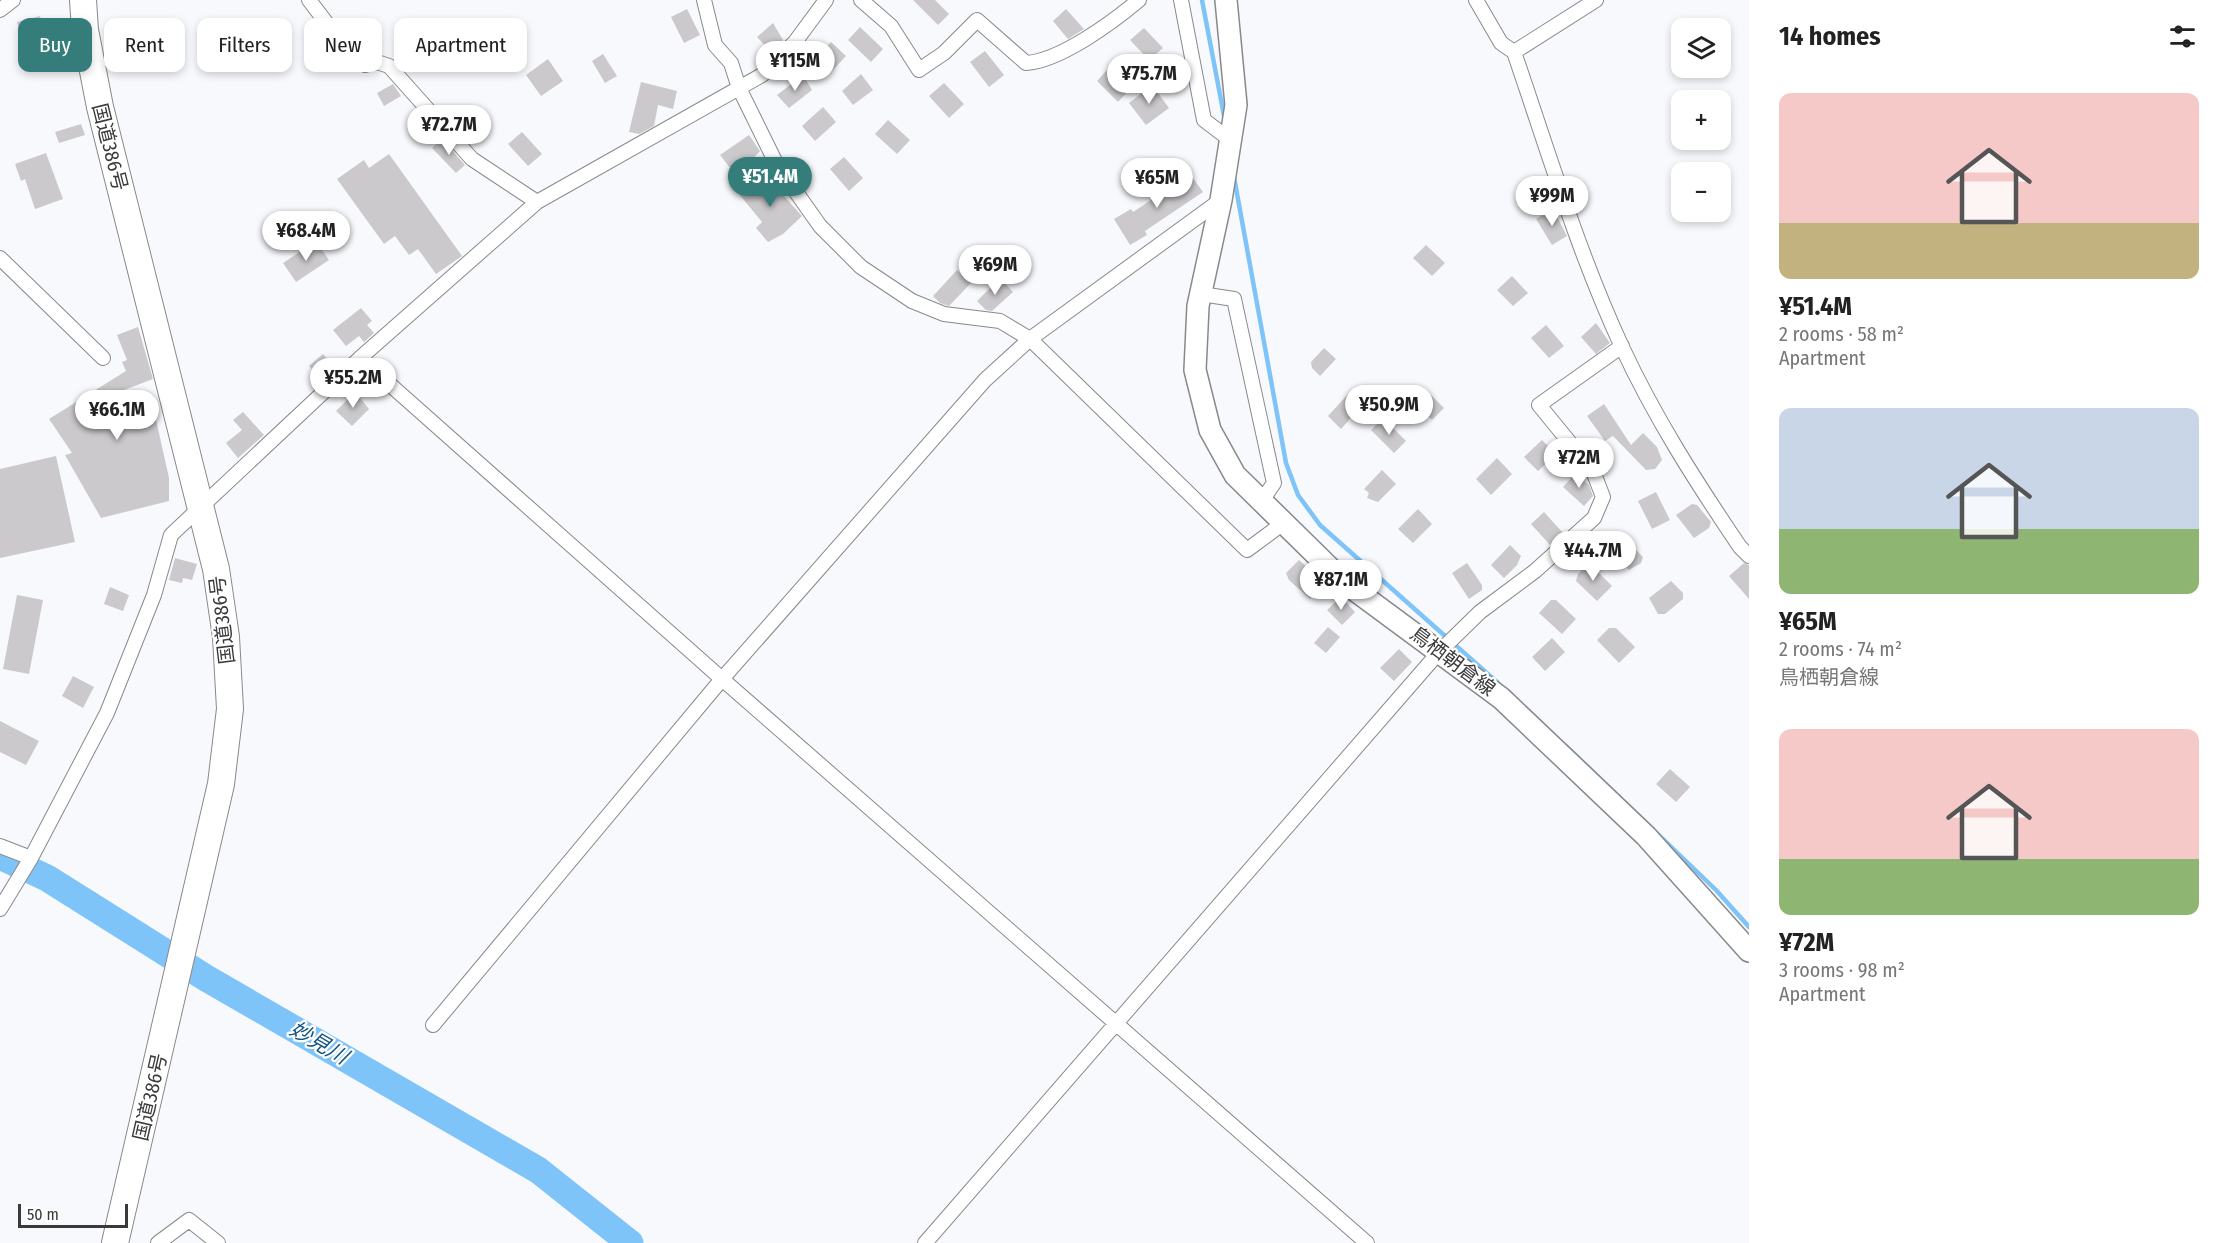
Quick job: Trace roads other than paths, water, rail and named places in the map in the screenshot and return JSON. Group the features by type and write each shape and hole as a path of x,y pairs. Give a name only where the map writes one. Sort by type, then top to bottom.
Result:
{"highway":[{"name":"国道386号","path":"83,0 85,30 100,107 199,508 216,568 226,637 230,710 221,784 115,1243"}],"main road":[{"name":"鳥栖朝倉線","path":"1226,0 1236,105 1221,200 1201,294 1194,370 1210,430 1234,475 1344,582 1501,698 1646,836 1749,951"}],"street":[{"path":"0,9 13,0"},
{"path":"309,0 354,59 365,65 377,62 389,66 472,159 537,202"},
{"path":"704,0 716,45 731,63 739,88 777,165 798,198 820,226 861,267 912,302 944,314 1000,321 1030,339 1247,550 1282,524"},
{"path":"3,903 31,858 107,713 154,595 171,535 360,358 537,202 762,75 795,42 826,0"},
{"path":"861,0 891,26 919,70 944,54 977,20 1026,63 1042,62 1114,21 1139,0"},
{"path":"1181,0 1204,120 1229,139"},
{"path":"1476,0 1501,43 1514,52 1581,246 1622,346 1664,431 1746,547"},
{"path":"1514,52 1596,0"},
{"path":"433,1025 722,679 985,380 1030,339 1221,200"},
{"path":"0,258 103,358"},
{"path":"1201,294 1234,299 1274,483 1261,501"},
{"path":"925,1243 1440,651 1480,612 1535,571 1594,518 1603,497 1593,471 1539,405 1622,346"},
{"path":"360,358 722,679 1367,1243"},
{"path":"0,846 31,858"},
{"path":"158,1243 189,1220 218,1243"}],"waterway":[{"path":"1202,0 1225,121"},
{"path":"1234,177 1286,463 1298,495 1320,525 1498,683"},
{"path":"1566,746 1716,890 1749,927"},
{"name":"妙見川","path":"0,856 47,878 206,978 538,1170 630,1243"}]}
